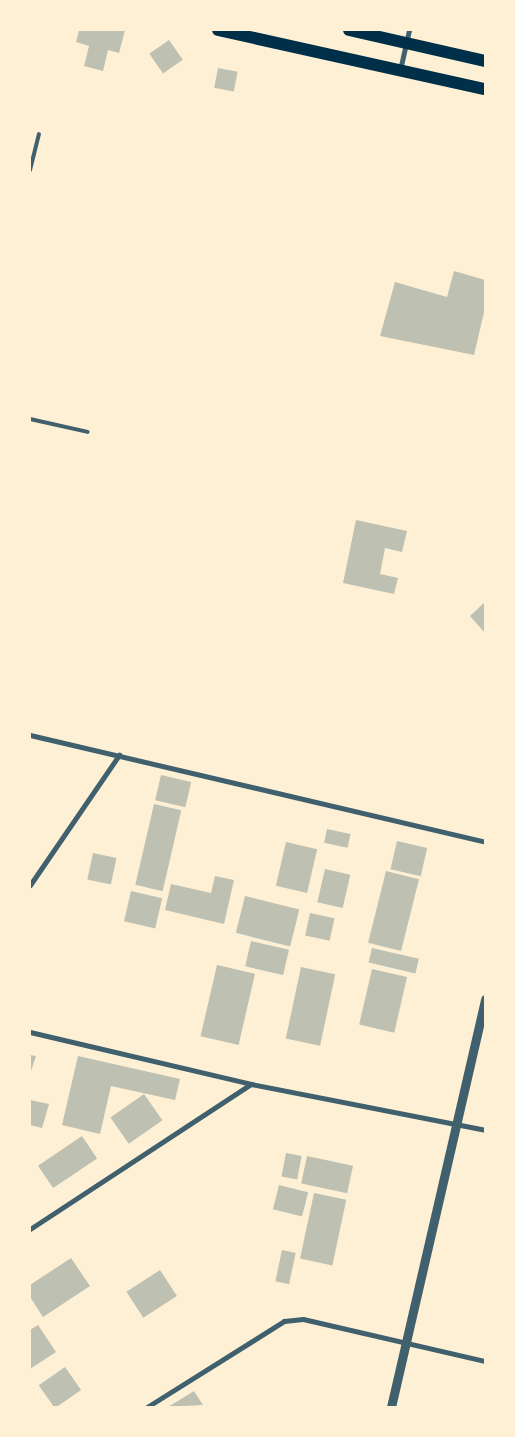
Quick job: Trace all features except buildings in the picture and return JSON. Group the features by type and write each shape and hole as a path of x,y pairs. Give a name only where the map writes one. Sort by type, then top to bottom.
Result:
{"main road":[{"path":"218,30 485,89"},
{"path":"349,30 408,36 485,61"}],"street":[{"path":"400,70 408,36"},
{"path":"30,735 485,842"},
{"path":"30,885 118,755"},
{"path":"391,1407 485,999"},
{"path":"30,1032 251,1084 485,1130"},
{"path":"30,1229 251,1084"},
{"path":"147,1407 284,1321 303,1319 485,1361"}],"lane":[{"path":"30,170 39,134"},
{"path":"30,419 88,432"}]}
